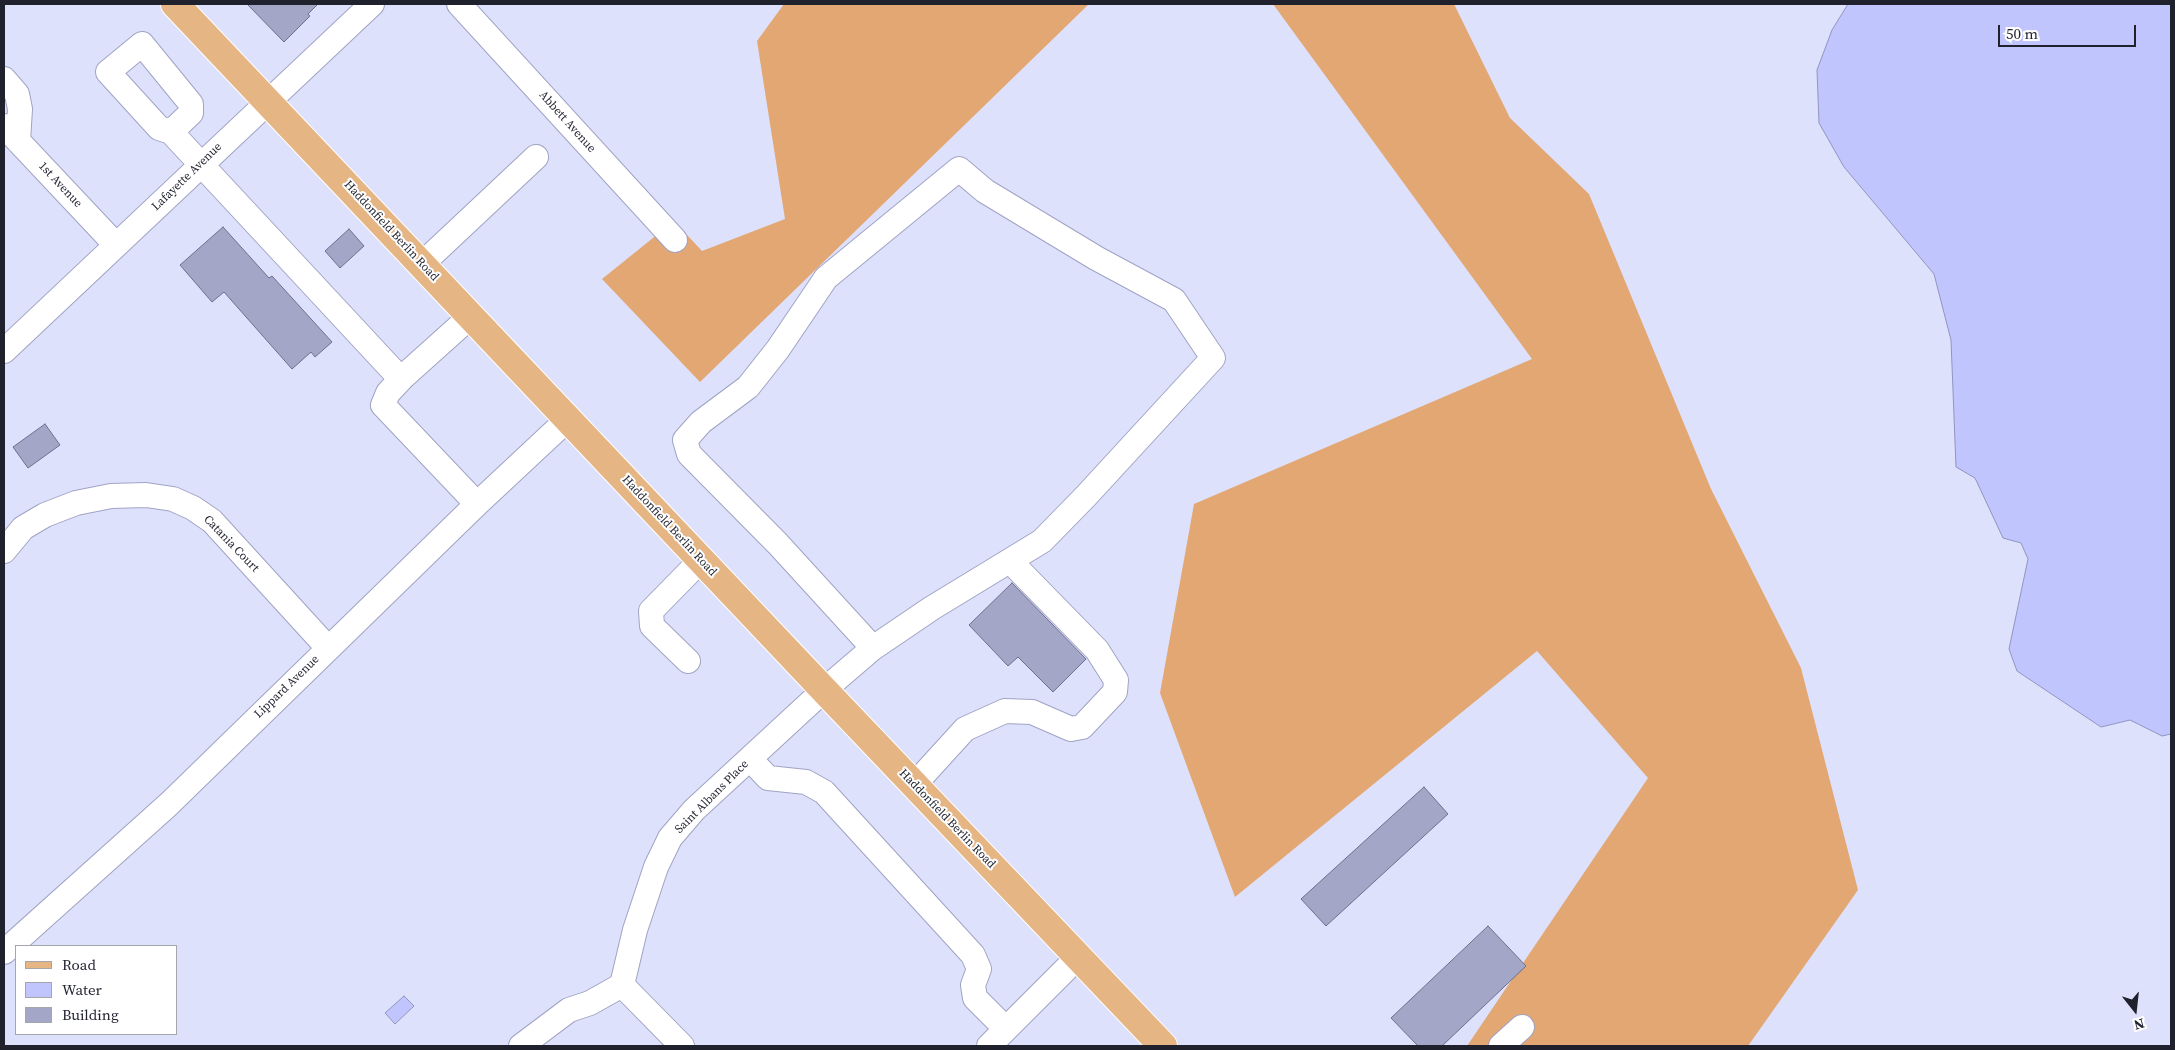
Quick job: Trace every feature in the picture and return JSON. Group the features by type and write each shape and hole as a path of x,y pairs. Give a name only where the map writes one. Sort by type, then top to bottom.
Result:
{"main road":[{"name":"Haddonfield Berlin Road","path":"175,4 1163,1046"}],"street":[{"name":"Lafayette Avenue","path":"4,350 372,4"},
{"name":"Abbett Avenue","path":"458,4 675,240"},
{"path":"4,80 17,94 20,109 11,133"},
{"path":"171,132 397,375 402,376"},
{"name":"1st Avenue","path":"11,133 116,245"},
{"path":"422,264 536,157"},
{"name":"Saint Albans Place","path":"622,985 635,930 656,867 670,838 694,810 824,690 873,648 932,608 1011,562 1042,541 1213,358 1174,300 1096,258 985,192 959,169 826,278 778,350 748,387 702,422 685,440 689,454 778,544 873,648"},
{"path":"471,316 402,376 388,393 384,406 477,504"},
{"name":"Lippard Avenue","path":"4,952 169,804 477,504 568,419"},
{"name":"Catania Court","path":"4,551 23,528 46,515 76,503 111,496 146,495 173,498 193,508 212,521 328,648"},
{"path":"688,661 652,626 651,611 701,560"},
{"path":"914,785 965,730 1004,711 1032,712 1071,730 1082,727 1115,692 1116,680 1097,650 1011,562"},
{"path":"750,759 768,778 806,782 824,792 973,955 979,968 972,985 975,998 1006,1029"},
{"path":"989,1046 1078,957"},
{"path":"521,1046 569,1010 590,1003 622,985 682,1046"},
{"path":"1501,1046 1522,1027"}],"shaded area":[{"path":"784,4 1089,4 700,382 602,279 674,221 702,251 785,219 757,41"},
{"path":"1273,4 1454,4 1510,118 1589,194 1711,489 1801,668 1858,890 1748,1046 1467,1046 1648,778 1537,651 1235,897 1160,693 1194,504 1532,359"}],"water":[{"path":"1848,4 2171,4 2171,734 2162,736 2130,720 2101,727 2017,671 2009,649 2028,559 2021,543 2003,538 1975,478 1956,467 1951,340 1934,274 1844,167 1819,123 1817,70 1832,30"},
{"path":"404,996 414,1006 395,1024 385,1013"}],"building":[{"path":"247,4 318,4 308,14 310,16 284,42"},
{"path":"223,227 269,278 272,276 332,342 315,357 311,352 292,369 224,292 212,302 180,265"},
{"path":"349,229 364,246 340,268 325,251"},
{"path":"45,424 60,445 28,468 13,447"},
{"path":"1012,583 1086,659 1053,692 1018,657 1008,666 969,625"},
{"path":"1424,787 1448,814 1326,926 1301,899"},
{"path":"1488,926 1526,966 1442,1046 1418,1046 1391,1018"}]}
